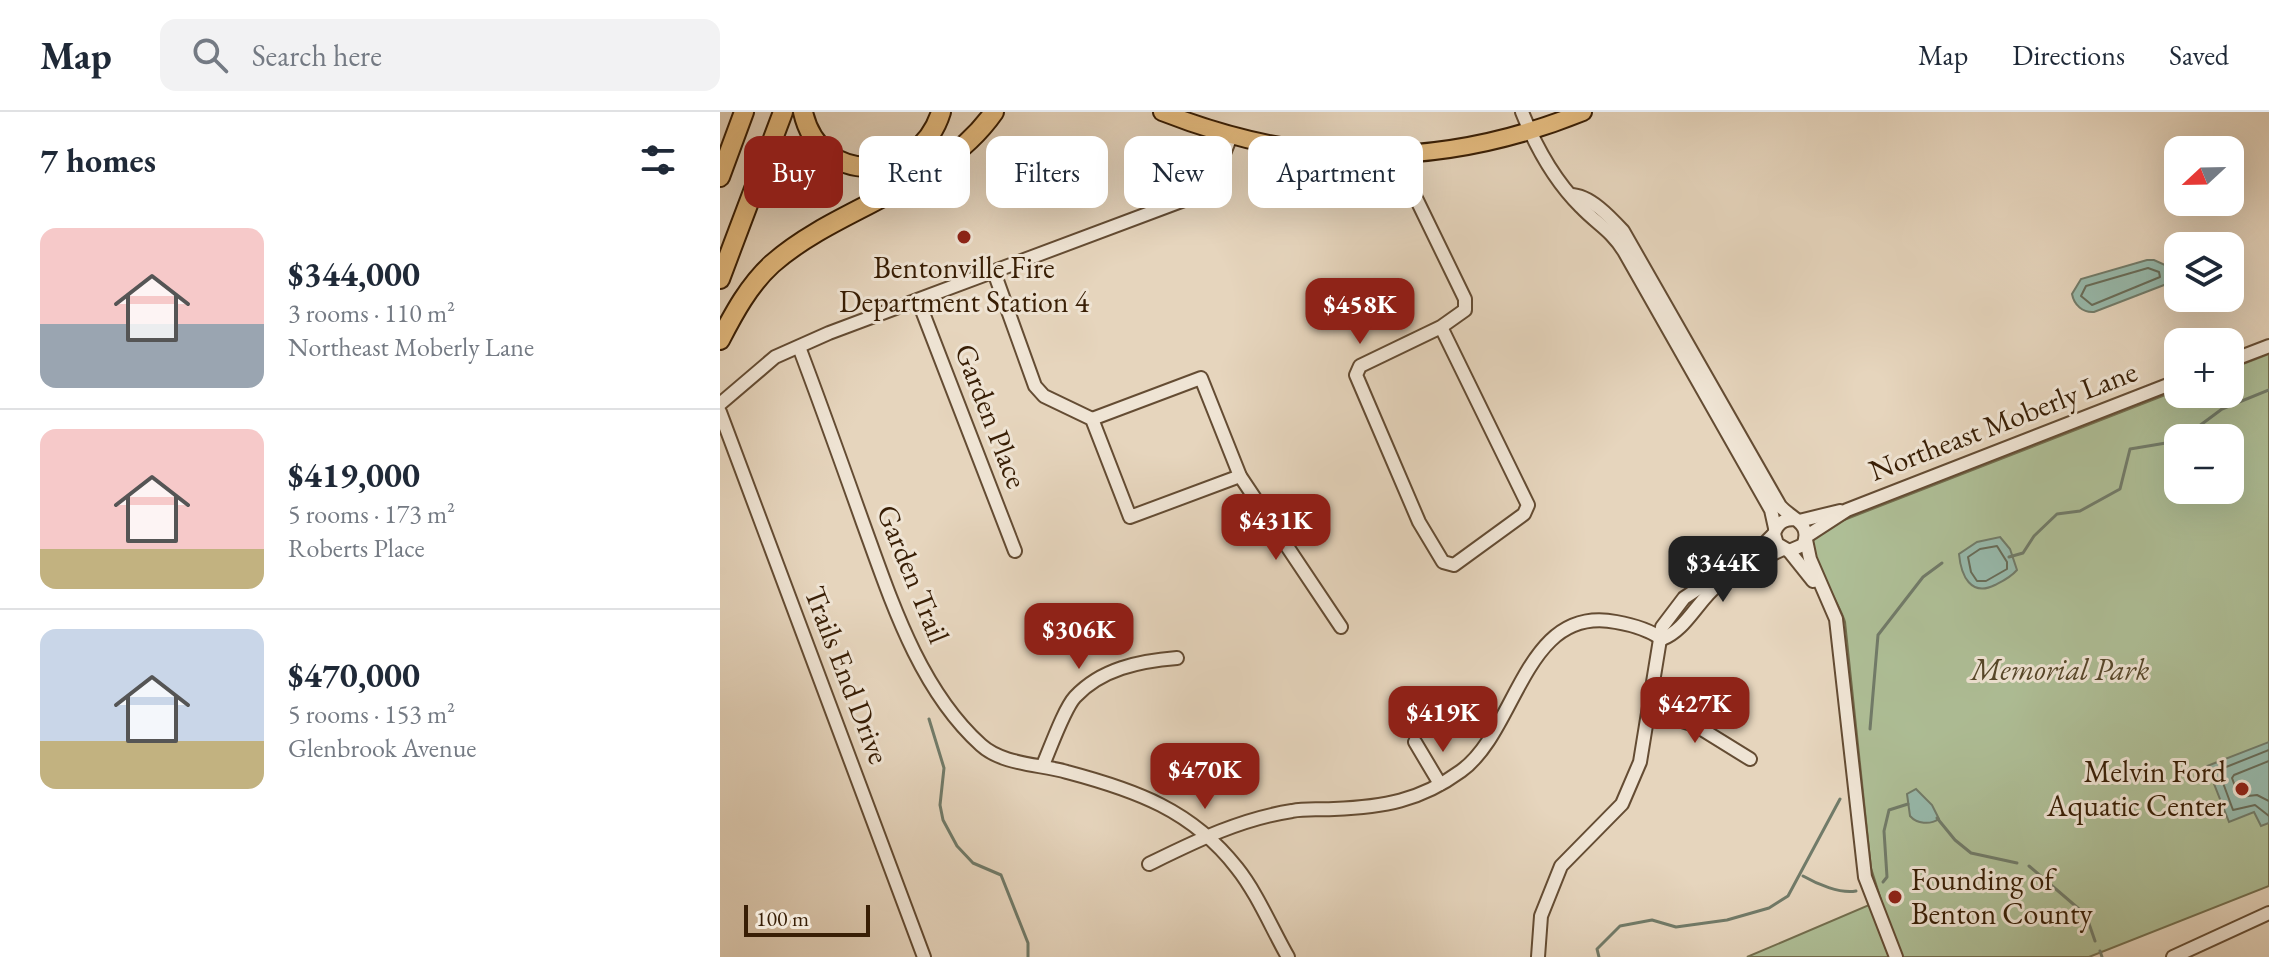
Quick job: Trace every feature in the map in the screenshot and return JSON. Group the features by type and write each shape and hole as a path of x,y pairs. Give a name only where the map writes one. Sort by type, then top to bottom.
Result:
{"highway":[{"path":"720,177 744,112"},
{"path":"720,279 783,112"},
{"path":"803,112 809,131 830,154 842,162 873,168 889,165 916,152 932,135 941,112"},
{"path":"720,340 742,300 772,264 799,244 919,177 976,134 994,112"}],"main road":[{"path":"1162,112 1231,136"},
{"path":"1423,151 1482,143 1531,131 1583,112"}],"street":[{"path":"1522,112 1557,178 1581,208 1614,236 1624,251 1771,510 1777,544 1786,550 1825,596"},
{"path":"1571,195 1580,195 1623,231 1780,506 1805,527 1806,550 1836,619 1865,877 1896,957"},
{"path":"720,404 775,357 1163,208"},
{"path":"1421,208 1465,299 1465,310 1441,327 1360,366 1356,375 1419,522 1443,562 1454,565 1524,514 1528,505 1441,327"},
{"path":"994,272 1035,386 1044,396 1092,419 1130,517 1240,476"},
{"name":"Garden Place","path":"918,300 1015,551"},
{"path":"2244,356 2269,346"},
{"name":"Garden Trail","path":"799,347 907,635 923,667 962,725 983,747 1003,758 1092,778 1160,802 1207,836 1238,868 1288,957"},
{"path":"1092,419 1201,378 1240,476 1341,627"},
{"name":"Northeast Moberly Lane","path":"1797,520 1847,510 2164,386"},
{"name":"Trails End Drive","path":"720,412 924,957"},
{"name":"Northeast Moberly Lane","path":"1806,538 1847,510"},
{"path":"1538,957 1541,916 1561,866 1622,804 1640,762 1662,627 1684,598 1770,540 1774,531 1787,519 1797,520"},
{"path":"1149,864 1247,820 1296,810 1379,806 1415,798 1463,770 1486,745 1532,665 1549,642 1568,626 1582,620 1603,619 1638,626 1662,639 1675,634 1711,590 1745,567 1786,550 1800,548 1806,538"},
{"path":"1043,765 1073,699 1107,672 1151,660 1177,658"},
{"path":"1650,711 1695,725 1750,759"},
{"path":"1415,742 1440,784"},
{"path":"2173,957 2269,913"}],"green space":[{"name":"Memorial Park","path":"2269,354 2269,886 2089,957 1747,957 1881,900 1871,868 1845,622 1812,551 1811,542 1821,529 2164,395 2164,408 2244,408 2244,364"}],"water":[{"path":"2147,260 2164,265 2164,285 2094,312 2083,310 2075,302 2072,294 2081,279"},
{"path":"2000,537 2010,549 2017,570 1987,588 1974,586 1965,577 1959,554 1977,542"},
{"name":"Melvin Ford Aquatic Center","path":"2269,742 2269,823 2261,826 2254,812 2229,822 2207,766"},
{"path":"1916,789 1932,805 1939,819 1924,823 1910,816 1907,794"}],"waterway":[{"path":"2202,424 2222,409 2269,390"},
{"path":"2009,557 2023,553 2034,536 2057,514 2080,511 2120,489 2130,449 2164,443"},
{"path":"1870,729 1878,635 1923,577 1942,563"},
{"path":"929,719 944,768 940,805 943,820 957,846 973,863 1001,875 1028,943 1028,957"},
{"path":"1599,957 1597,949 1620,926 1652,920 1676,927 1727,920 1769,908 1788,896 1840,799"},
{"path":"1883,882 1887,877 1884,831 1889,810 1908,804"},
{"path":"1937,818 1955,840 1971,853 2017,863"},
{"path":"2029,866 2086,915 2095,941"},
{"path":"1803,876 1836,890 1856,891"},
{"path":"2100,951 2102,957"}],"place":[{"name":"Bentonville Fire Department Station 4","path":"964,237"},
{"name":"Melvin Ford Aquatic Center","path":"2242,789"},
{"name":"Founding of Benton County","path":"1895,897"}]}
